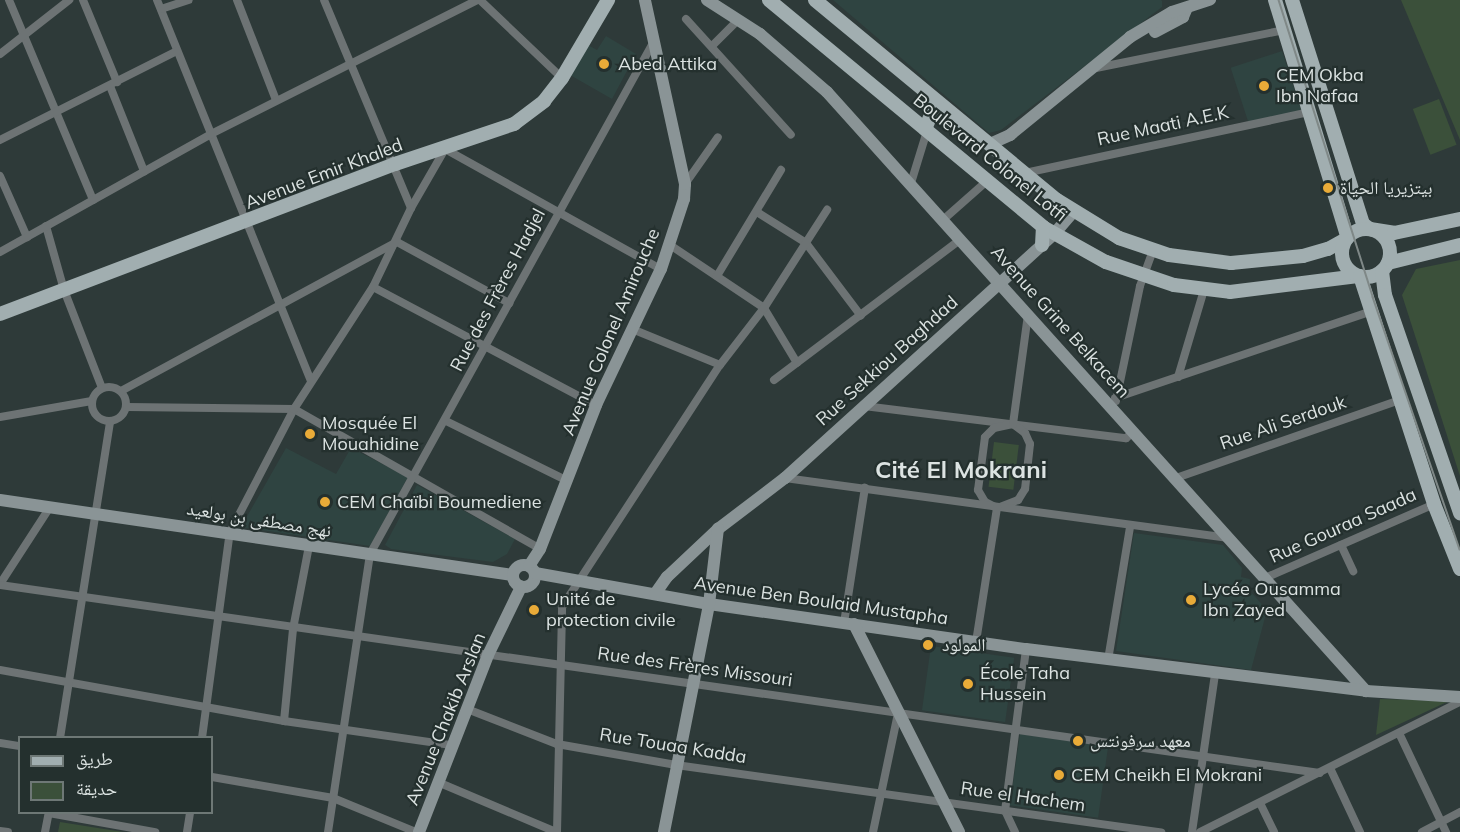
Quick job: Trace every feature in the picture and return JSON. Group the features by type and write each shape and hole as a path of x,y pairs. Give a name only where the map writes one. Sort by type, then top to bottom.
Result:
{"main road":[{"name":"Avenue Emir Khaled","path":"0,314 248,223 395,164 514,124 544,101 562,78 608,0"},
{"name":"Avenue Colonel Amirouche","path":"529,577 596,405 661,269 684,200 685,184 645,0"},
{"name":"Avenue Grine Belkacem","path":"707,0 738,20 807,73 944,219 960,240 1120,414 1227,538 1366,691"},
{"name":"Boulevard Colonel Lotfi","path":"769,0 1049,231 1143,277 1204,290 1268,290 1359,276"},
{"name":"Boulevard Colonel Lotfi","path":"815,0 1024,173 1073,212 1100,229 1153,251 1204,261 1250,262 1317,253 1346,237"},
{"path":"995,148 1130,38 1172,12 1185,6 1210,0"},
{"path":"1275,0 1346,237 1342,257 1347,269 1359,276 1434,504 1460,569"},
{"path":"1292,0 1356,210 1370,229 1386,239 1385,295 1460,513"},
{"path":"912,118 924,113 931,97"},
{"path":"926,130 931,115 946,109"},
{"path":"1042,245 1049,231 1073,212"},
{"path":"1346,237 1370,229 1394,232 1460,219"},
{"name":"Rue Sekkiou Baghdad","path":"655,594 667,577 718,530 785,478 1042,245"},
{"path":"1359,276 1460,245"},
{"name":"نهج مصطفى بن بولعيد","path":"0,500 513,575"},
{"path":"664,832 709,604 718,530"},
{"path":"518,567 529,577 513,575 518,567"},
{"name":"Avenue Ben Boulaid Mustapha","path":"529,577 578,582 709,604 1215,674 1366,691 1460,697"},
{"name":"Avenue Chakib Arslan","path":"418,832 440,783 452,745 488,655 529,577"},
{"path":"849,623 959,832"}],"street":[{"path":"9,0 58,111 93,200"},
{"path":"0,54 22,33 69,0"},
{"path":"83,0 144,171"},
{"path":"158,0 312,381"},
{"path":"161,9 189,0"},
{"path":"237,0 276,100"},
{"path":"324,0 395,164 411,208"},
{"path":"0,252 211,134 479,0 562,78"},
{"path":"686,20 791,135"},
{"path":"712,46 738,20"},
{"path":"1096,68 1285,30"},
{"name":"Rue des Frères Hadjel","path":"370,554 446,421 654,40"},
{"path":"0,140 177,51"},
{"name":"Rue Maati A.E.K","path":"1024,173 1309,112"},
{"path":"911,183 926,130"},
{"path":"685,184 718,137"},
{"path":"202,736 230,532 294,409 373,286 397,242 411,208 445,149 661,269"},
{"path":"717,276 781,170"},
{"path":"0,176 27,237"},
{"path":"944,219 987,181"},
{"path":"440,783 556,832 559,617 578,582 720,365 764,308 827,210"},
{"path":"757,212 806,243 861,316"},
{"path":"46,226 64,290 102,388"},
{"path":"774,380 960,240"},
{"path":"102,388 121,391 397,242"},
{"path":"397,242 509,303"},
{"path":"670,246 764,308 797,363"},
{"path":"1120,414 1115,398 1117,385 1143,277 1153,251"},
{"path":"373,286 596,405"},
{"path":"1178,377 1204,290"},
{"path":"1115,398 1372,311"},
{"path":"1012,424 1028,314"},
{"path":"632,329 720,365"},
{"path":"1096,389 1109,392 1117,385"},
{"path":"0,417 92,401 102,388"},
{"path":"121,391 126,408"},
{"name":"Rue Ali Serdouk","path":"1176,478 1400,400"},
{"path":"92,401 95,413 113,421"},
{"path":"864,406 1126,438 1134,432"},
{"path":"60,736 67,681 84,596 107,441 113,421 126,408 294,409 540,549"},
{"path":"446,421 568,480"},
{"path":"1012,424 1025,433 1030,444 1025,489 1018,500 998,508 985,501 978,490 985,437 993,428 1012,424"},
{"path":"785,478 1130,527 1227,538"},
{"path":"849,623 865,488"},
{"name":"Rue Gouraa Saada","path":"1265,578 1434,504"},
{"path":"0,584 50,507"},
{"path":"976,642 998,508"},
{"path":"1108,660 1130,527"},
{"path":"1341,545 1353,571"},
{"path":"284,721 293,629 309,546"},
{"path":"328,832 370,554"},
{"name":"Rue des Frères Missouri","path":"0,584 218,615 293,629 559,663 1320,772"},
{"path":"1015,832 1005,811 1026,649"},
{"path":"0,670 284,721 452,745"},
{"path":"1192,832 1215,674"},
{"path":"1200,832 1460,702"},
{"name":"Rue Touaa Kadda","path":"467,709 557,744 676,765 880,794"},
{"path":"873,832 898,713"},
{"path":"1399,733 1446,832"},
{"path":"0,743 18,746"},
{"path":"1330,768 1360,832"},
{"path":"213,777 333,798 418,832"},
{"name":"Rue el Hachem","path":"880,794 1161,832"},
{"path":"1260,803 1274,832"},
{"path":"1422,832 1460,812"},
{"path":"45,832 49,814"},
{"path":"55,814 155,832"},
{"path":"187,832 190,814"},
{"path":"0,831 8,832"}],"shaded area":[{"path":"833,0 1161,0 1162,7 1001,130 989,133"},
{"name":"Abed Attika","path":"606,36 636,54 612,99 570,75 588,45 597,50"},
{"name":"CEM Okba Ibn Nafaa","path":"1282,51 1301,110 1250,127 1231,68"},
{"name":"CEM Chaïbi Boumediene","path":"286,448 336,474 351,448 408,477 370,546 241,527"},
{"path":"417,485 515,539 507,554 493,562 391,549 385,545"},
{"name":"Lycée Ousamma Ibn Zayed","path":"1134,533 1223,545 1242,568 1241,577 1250,579 1249,590 1267,610 1251,670 1116,651"},
{"name":"École Taha Hussein","path":"931,646 1014,658 1005,722 922,710"},
{"name":"CEM Cheikh El Mokrani","path":"1020,734 1108,746 1098,818 1010,805"}],"green space":[{"path":"1401,0 1460,0 1460,140 1441,95"},
{"path":"1439,99 1457,145 1430,155 1413,109"},
{"path":"1460,260 1460,476 1402,295 1416,269"},
{"path":"994,442 1019,445 1013,490 989,487"},
{"path":"1380,699 1449,701 1376,735"},
{"path":"60,822 123,832 58,832"}],"tram line":[{"path":"1279,0 1373,297 1460,549"}],"place":[{"name":"Abed Attika","path":"604,64"},
{"name":"CEM Okba Ibn Nafaa","path":"1264,86"},
{"name":"بيتزيريا الحياة","path":"1328,188"},
{"name":"Mosquée El Mouahidine","path":"310,434"},
{"name":"CEM Chaïbi Boumediene","path":"325,502"},
{"name":"Lycée Ousamma Ibn Zayed","path":"1191,600"},
{"name":"Unité de protection civile","path":"534,610"},
{"name":"المولود","path":"928,645"},
{"name":"École Taha Hussein","path":"968,684"},
{"name":"معهد سرفونتس","path":"1078,741"},
{"name":"CEM Cheikh El Mokrani","path":"1059,775"}],"district":[{"name":"Cité El Mokrani","path":"961,470"}]}
